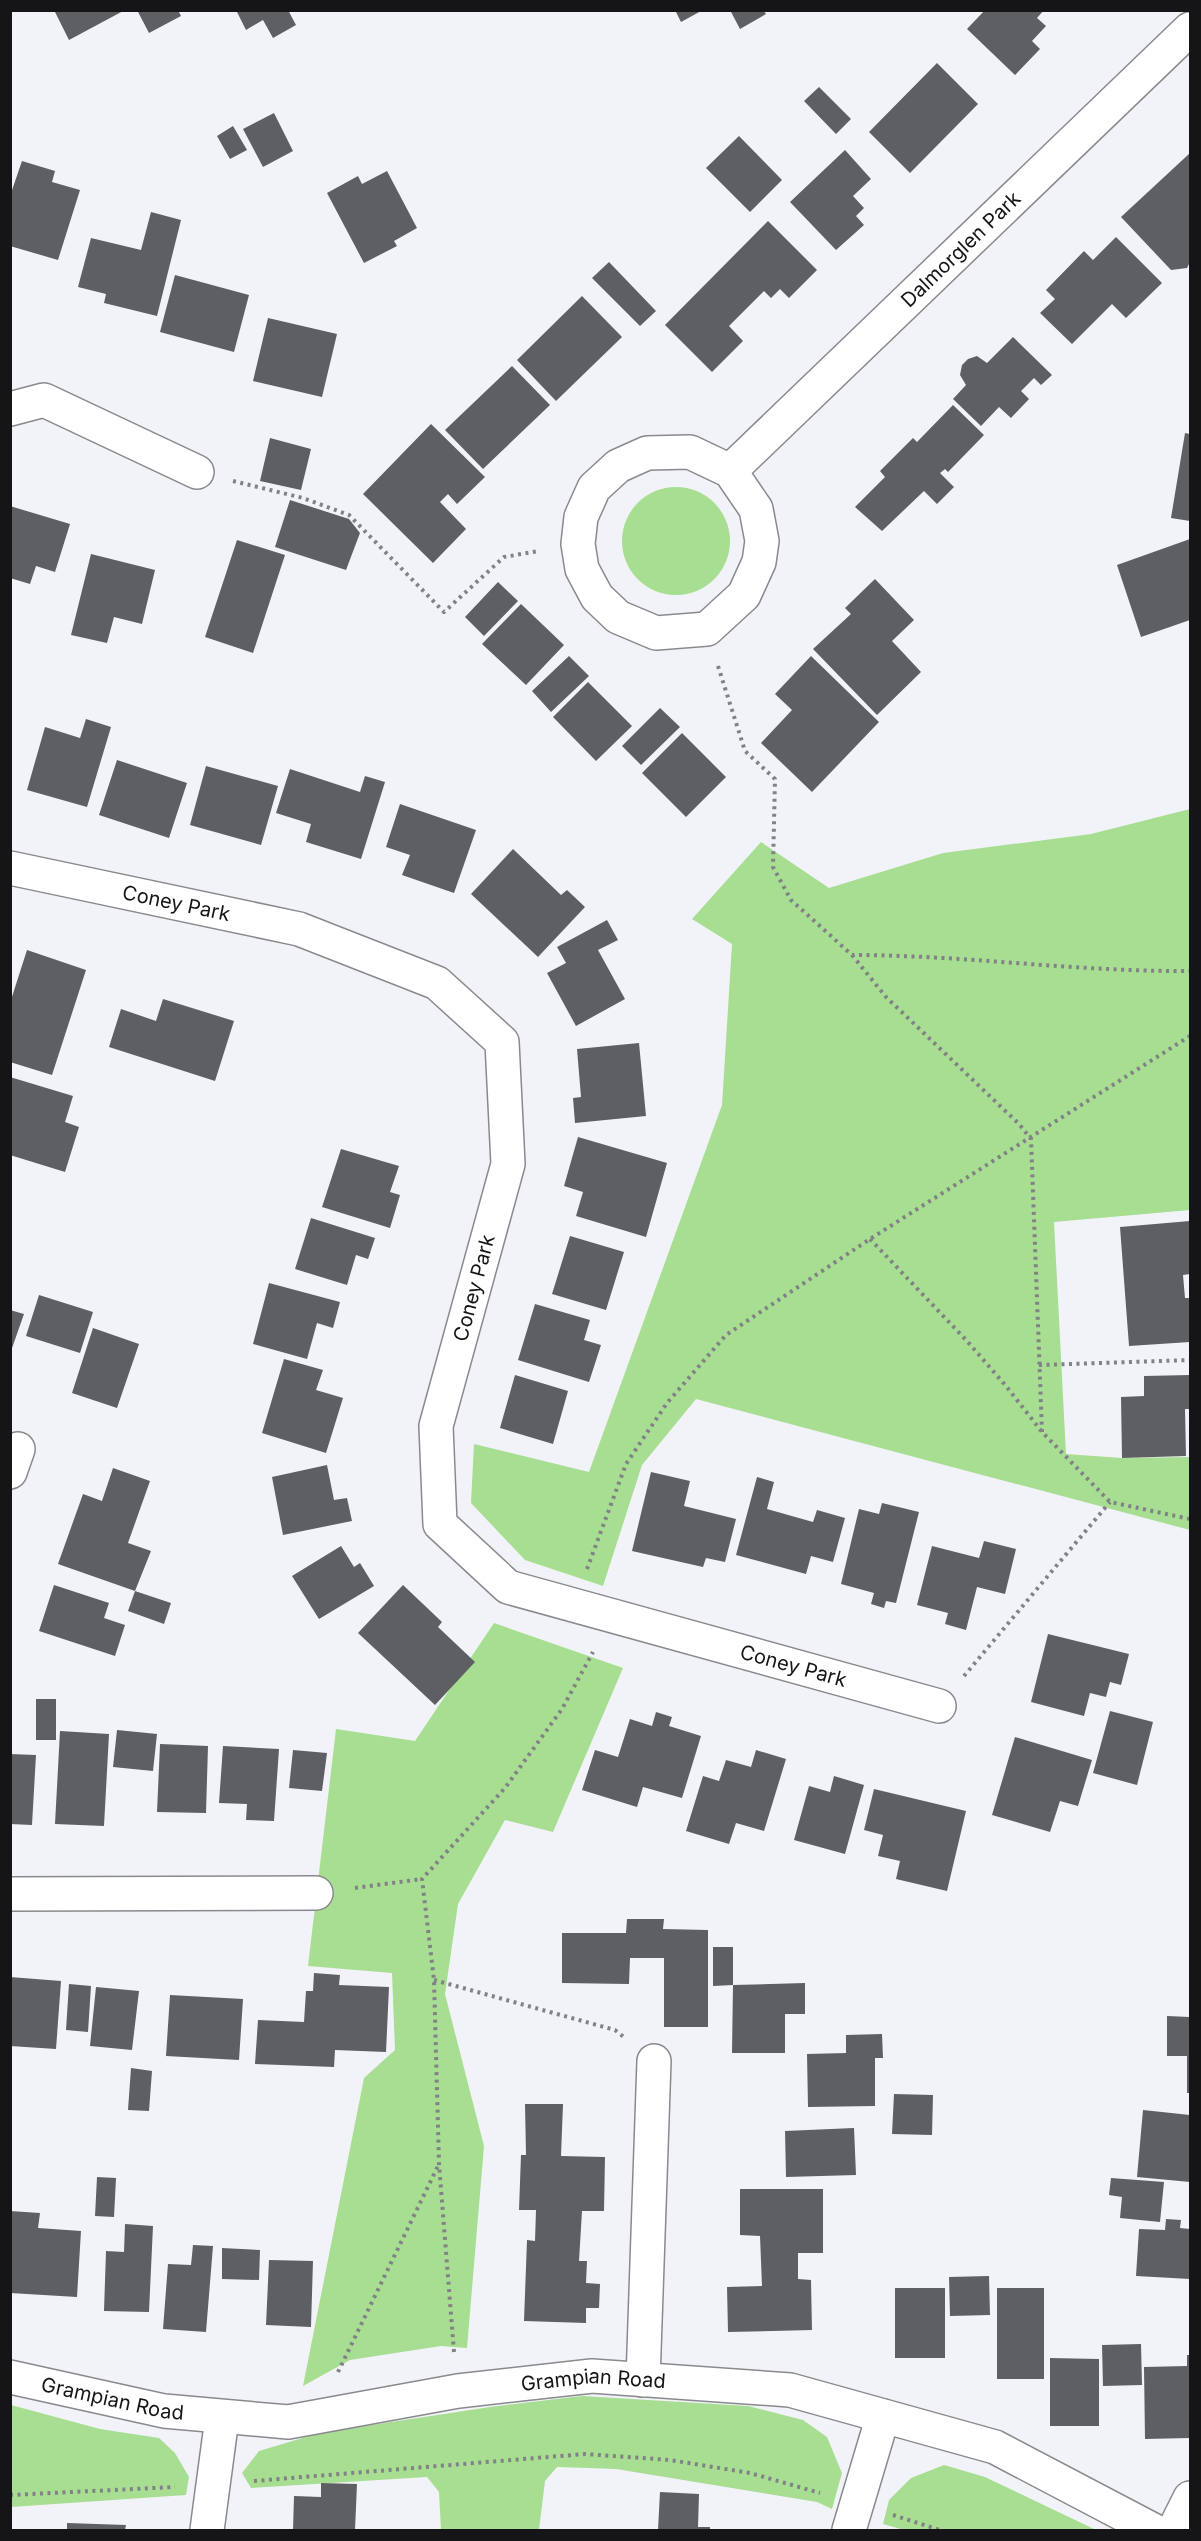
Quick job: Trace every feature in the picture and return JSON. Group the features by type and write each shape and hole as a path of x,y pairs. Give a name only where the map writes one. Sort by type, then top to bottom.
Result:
{"street":[{"name":"Dalmorglen Park","path":"729,471 1191,28"},
{"path":"10,410 44,400 198,472"},
{"path":"690,452 729,471 756,509 762,541 759,562 744,595 707,629 656,633 618,617 597,597 582,569 578,544 581,518 594,488 618,466 647,453 690,452"},
{"name":"Coney Park","path":"10,868 299,929 437,983 502,1042 508,1164 436,1426 440,1524 508,1587 939,1706"},
{"path":"10,1894 316,1893"},
{"path":"643,2380 654,2061"},
{"name":"Grampian Road","path":"10,2378 164,2411 222,2418 288,2422 458,2391 592,2376 790,2390 995,2447 1153,2530"},
{"path":"853,2517 883,2416"},
{"path":"207,2530 222,2418"},
{"path":"1174,2530 1191,2498"}],"path":[{"path":"198,472 303,498 349,515 444,612 504,557 578,544"},
{"path":"707,629 745,751 775,779 773,867 791,900 852,955 886,997 1019,1124 1031,1139 1042,1432"},
{"path":"852,955 903,955 1143,971 1191,971"},
{"path":"573,1606 626,1464 667,1403 726,1335 870,1239 1031,1139 1191,1035"},
{"path":"870,1239 966,1341 1006,1386 1042,1432 1110,1502 1191,1519"},
{"path":"1039,1365 1191,1360"},
{"path":"939,1706 1110,1502"},
{"path":"316,1893 422,1879 506,1788 562,1709 611,1615"},
{"path":"422,1879 434,1980 439,2164 458,2391"},
{"path":"434,1980 615,2030 654,2061"},
{"path":"317,2416 439,2164"},
{"path":"10,2495 213,2485 585,2454 670,2460 738,2471 853,2517 940,2530"}],"green space":[{"path":"676,487 697,491 715,502 726,520 730,541 726,562 715,580 697,591 676,595 655,591 637,580 626,562 622,541 626,520 637,502 655,491"},
{"path":"1190,809 1190,1210 1054,1222 1066,1454 1122,1458 1190,1457 1190,1530 696,1399 642,1465 603,1586 525,1560 471,1503 474,1444 589,1472 722,1105 732,944 692,919 761,842 829,888 943,853 1091,834"},
{"path":"494,1623 623,1668 553,1832 505,1820 458,1904 445,1994 484,2146 467,2348 441,2346 350,2360 303,2386 364,2078 395,2050 392,1973 308,1966 336,1729 415,1741"},
{"path":"582,2396 748,2406 803,2420 827,2437 842,2473 832,2509 817,2502 616,2469 557,2467 545,2481 539,2530 441,2530 439,2492 427,2477 251,2488 242,2473 259,2451 319,2433 490,2407"},
{"path":"11,2405 100,2429 159,2438 175,2453 189,2477 186,2495 11,2507"},
{"path":"944,2465 985,2477 1096,2530 904,2530 883,2524 889,2500 911,2478"}],"building":[{"path":"54,10 125,10 69,40"},
{"path":"137,10 178,10 181,16 149,33"},
{"path":"236,10 288,10 296,25 273,38 263,20 246,30"},
{"path":"675,10 703,10 681,22"},
{"path":"730,10 763,10 766,14 740,29"},
{"path":"985,10 1044,10 1037,18 1046,26 1032,41 1040,49 1015,75 967,29"},
{"path":"937,63 978,104 910,173 869,132"},
{"path":"819,87 851,119 836,134 804,101"},
{"path":"274,113 293,151 263,167 243,129"},
{"path":"233,126 247,150 230,159 217,136"},
{"path":"739,136 782,180 750,212 706,168"},
{"path":"845,150 871,179 853,196 864,208 856,216 864,225 836,250 790,202"},
{"path":"1190,153 1190,262 1187,268 1171,270 1121,217"},
{"path":"22,161 55,171 52,182 80,190 58,260 10,246 10,196"},
{"path":"387,171 417,228 394,241 397,246 364,263 327,193 358,176 362,184"},
{"path":"151,212 181,220 157,316 104,303 106,294 78,287 91,238 141,250"},
{"path":"768,221 817,270 789,298 780,289 771,298 764,291 729,326 743,341 712,372 665,325"},
{"path":"1116,237 1162,283 1126,318 1112,304 1072,344 1040,313 1055,299 1046,290 1084,251 1093,260"},
{"path":"609,262 656,311 640,326 592,278"},
{"path":"175,275 249,295 234,352 160,332"},
{"path":"582,296 622,337 556,401 517,360"},
{"path":"268,318 337,334 322,397 253,381"},
{"path":"1013,337 1052,375 1041,385 1034,378 1021,391 1029,399 1011,418 999,407 981,426 953,399 966,385 960,375 962,365 968,359 977,356 987,363"},
{"path":"512,366 550,405 483,469 445,430"},
{"path":"953,405 984,435 948,472 945,469 940,473 954,487 937,504 924,491 882,531 855,507 885,477 880,471 913,438 917,442"},
{"path":"431,424 485,477 457,504 448,494 440,502 466,529 433,563 363,494"},
{"path":"1185,433 1190,434 1190,521 1171,518"},
{"path":"270,438 311,449 301,490 260,481"},
{"path":"290,500 349,519 360,533 346,570 275,547"},
{"path":"10,506 70,524 55,572 36,566 30,584 10,578"},
{"path":"1190,539 1190,620 1141,637 1117,565"},
{"path":"237,540 285,555 253,653 205,637"},
{"path":"91,554 155,570 142,624 114,617 107,643 71,635"},
{"path":"875,579 914,620 892,641 921,672 877,715 813,649 851,614 845,608"},
{"path":"498,582 518,601 484,636 465,617"},
{"path":"521,604 564,645 526,685 482,644"},
{"path":"569,656 589,676 551,712 532,691"},
{"path":"811,656 879,722 812,792 761,743 792,710 775,694"},
{"path":"588,682 632,726 596,761 553,717"},
{"path":"660,708 680,727 641,765 622,746"},
{"path":"86,719 111,727 87,807 27,790 45,727 80,738"},
{"path":"682,733 726,777 686,817 642,773"},
{"path":"117,760 187,783 169,838 99,815"},
{"path":"206,766 278,786 261,845 190,825"},
{"path":"290,769 360,792 365,776 385,782 361,859 306,842 311,824 276,813"},
{"path":"400,804 476,830 454,893 402,875 410,855 386,847"},
{"path":"513,849 561,895 567,890 585,907 538,957 471,894"},
{"path":"607,920 618,940 598,950 625,999 576,1026 547,973 566,963 557,947"},
{"path":"27,950 86,970 52,1075 10,1062 10,1003"},
{"path":"163,999 234,1021 215,1081 109,1047 121,1009 156,1021"},
{"path":"639,1043 646,1116 575,1123 573,1098 581,1097 577,1049"},
{"path":"10,1077 73,1096 65,1122 79,1127 65,1172 10,1155"},
{"path":"578,1137 667,1163 646,1237 576,1216 583,1192 564,1186"},
{"path":"341,1149 399,1166 390,1192 400,1195 390,1228 322,1207"},
{"path":"311,1218 375,1238 368,1259 356,1255 347,1285 295,1269"},
{"path":"1190,1221 1190,1274 1183,1275 1185,1298 1190,1298 1190,1342 1129,1346 1120,1227"},
{"path":"570,1236 624,1252 606,1310 552,1294"},
{"path":"269,1283 340,1302 333,1328 317,1323 307,1359 253,1344"},
{"path":"39,1295 93,1312 80,1353 26,1336"},
{"path":"535,1304 590,1320 584,1340 601,1345 589,1382 518,1360"},
{"path":"10,1310 24,1314 11,1351 10,1351"},
{"path":"93,1328 139,1344 117,1408 72,1393"},
{"path":"284,1359 323,1370 316,1390 343,1398 326,1453 262,1433"},
{"path":"515,1375 568,1391 553,1444 500,1428"},
{"path":"1190,1375 1190,1409 1185,1409 1186,1456 1122,1458 1121,1397 1144,1396 1144,1376"},
{"path":"327,1465 334,1500 347,1498 352,1521 283,1535 272,1477"},
{"path":"113,1468 150,1481 128,1543 151,1551 135,1591 58,1564 83,1494 102,1501"},
{"path":"651,1472 690,1481 684,1506 736,1519 725,1562 706,1558 703,1567 632,1551"},
{"path":"757,1477 774,1482 767,1509 813,1522 817,1510 845,1518 833,1562 811,1556 806,1574 736,1555"},
{"path":"882,1503 919,1512 896,1603 886,1601 884,1608 871,1604 874,1593 841,1584 859,1509 879,1514"},
{"path":"984,1541 1016,1549 1005,1594 977,1587 966,1630 945,1624 948,1613 917,1605 932,1546 979,1558"},
{"path":"341,1546 354,1567 360,1563 374,1586 319,1619 292,1576"},
{"path":"54,1585 109,1603 104,1618 125,1625 115,1656 39,1631"},
{"path":"403,1585 442,1622 438,1627 475,1662 435,1705 358,1633"},
{"path":"135,1591 171,1603 164,1624 128,1611"},
{"path":"1048,1634 1129,1654 1121,1685 1110,1682 1106,1697 1090,1693 1084,1716 1031,1702"},
{"path":"36,1699 56,1699 56,1740 36,1740"},
{"path":"1110,1711 1153,1722 1137,1785 1093,1773"},
{"path":"656,1712 672,1717 669,1726 701,1736 682,1798 643,1787 637,1807 582,1790 595,1750 618,1757 630,1719 652,1726"},
{"path":"117,1730 157,1734 153,1771 113,1767"},
{"path":"60,1731 109,1734 104,1826 55,1824"},
{"path":"1015,1737 1092,1760 1078,1806 1060,1801 1050,1832 992,1815"},
{"path":"160,1744 208,1746 206,1813 157,1812"},
{"path":"223,1746 279,1749 274,1821 246,1820 247,1804 219,1803"},
{"path":"293,1750 327,1753 322,1791 289,1788"},
{"path":"756,1750 786,1759 764,1831 736,1823 729,1844 686,1831 703,1776 719,1781 726,1760 751,1767"},
{"path":"10,1754 36,1755 32,1825 10,1824"},
{"path":"834,1776 864,1785 845,1854 794,1840 809,1786 830,1792"},
{"path":"874,1789 966,1811 947,1891 896,1879 900,1861 878,1856 883,1835 864,1830"},
{"path":"627,1919 664,1919 663,1929 708,1930 708,2027 664,2027 664,1958 630,1958 629,1984 562,1983 562,1933 626,1933"},
{"path":"713,1947 733,1947 733,1985 713,1986"},
{"path":"314,1973 340,1975 339,1985 389,1987 386,2052 335,2050 334,2067 255,2064 258,2020 304,2022 306,1991 313,1991"},
{"path":"10,1977 61,1981 56,2049 10,2046"},
{"path":"805,1983 805,2014 785,2014 785,2053 732,2053 733,1985"},
{"path":"69,1984 91,1986 88,2032 66,2030"},
{"path":"96,1987 139,1991 132,2050 90,2046"},
{"path":"170,1995 243,1999 239,2060 166,2056"},
{"path":"1167,2016 1190,2017 1190,2093 1187,2093 1187,2056 1167,2056"},
{"path":"882,2034 883,2058 875,2058 875,2106 808,2107 807,2054 846,2053 846,2035"},
{"path":"131,2068 152,2071 149,2111 128,2110"},
{"path":"894,2094 933,2095 932,2135 892,2134"},
{"path":"525,2104 563,2104 561,2156 605,2157 604,2211 582,2211 579,2261 587,2261 586,2283 600,2284 599,2308 586,2308 586,2323 524,2321 527,2240 535,2241 536,2210 519,2210 521,2155 526,2155"},
{"path":"1143,2110 1190,2115 1190,2182 1137,2177"},
{"path":"854,2128 856,2175 786,2177 785,2131"},
{"path":"97,2177 116,2178 114,2217 95,2216"},
{"path":"1111,2178 1164,2182 1160,2222 1120,2218 1122,2197 1109,2195"},
{"path":"740,2189 823,2189 823,2253 798,2253 798,2279 811,2280 812,2330 728,2332 727,2287 762,2286 760,2236 740,2235"},
{"path":"10,2211 40,2213 38,2228 81,2231 77,2297 10,2293"},
{"path":"1166,2219 1181,2220 1180,2228 1190,2229 1190,2279 1136,2276 1139,2229 1165,2230"},
{"path":"125,2224 153,2226 149,2312 104,2311 106,2251 124,2252"},
{"path":"193,2245 213,2246 206,2332 163,2329 168,2264 191,2265"},
{"path":"222,2248 260,2250 259,2280 222,2279"},
{"path":"269,2260 313,2261 311,2327 266,2325"},
{"path":"989,2276 990,2315 950,2316 949,2277"},
{"path":"895,2288 945,2288 945,2358 895,2358"},
{"path":"997,2288 1044,2288 1044,2379 997,2379"},
{"path":"1141,2344 1142,2385 1103,2386 1102,2345"},
{"path":"1187,2355 1190,2355 1190,2438 1145,2439 1144,2367 1187,2366"},
{"path":"1050,2358 1099,2359 1099,2426 1050,2426"},
{"path":"321,2483 357,2484 355,2530 293,2530 294,2496 321,2497"},
{"path":"660,2492 699,2494 698,2527 710,2527 710,2530 658,2530"},
{"path":"67,2523 126,2525 125,2530 67,2530"}]}
